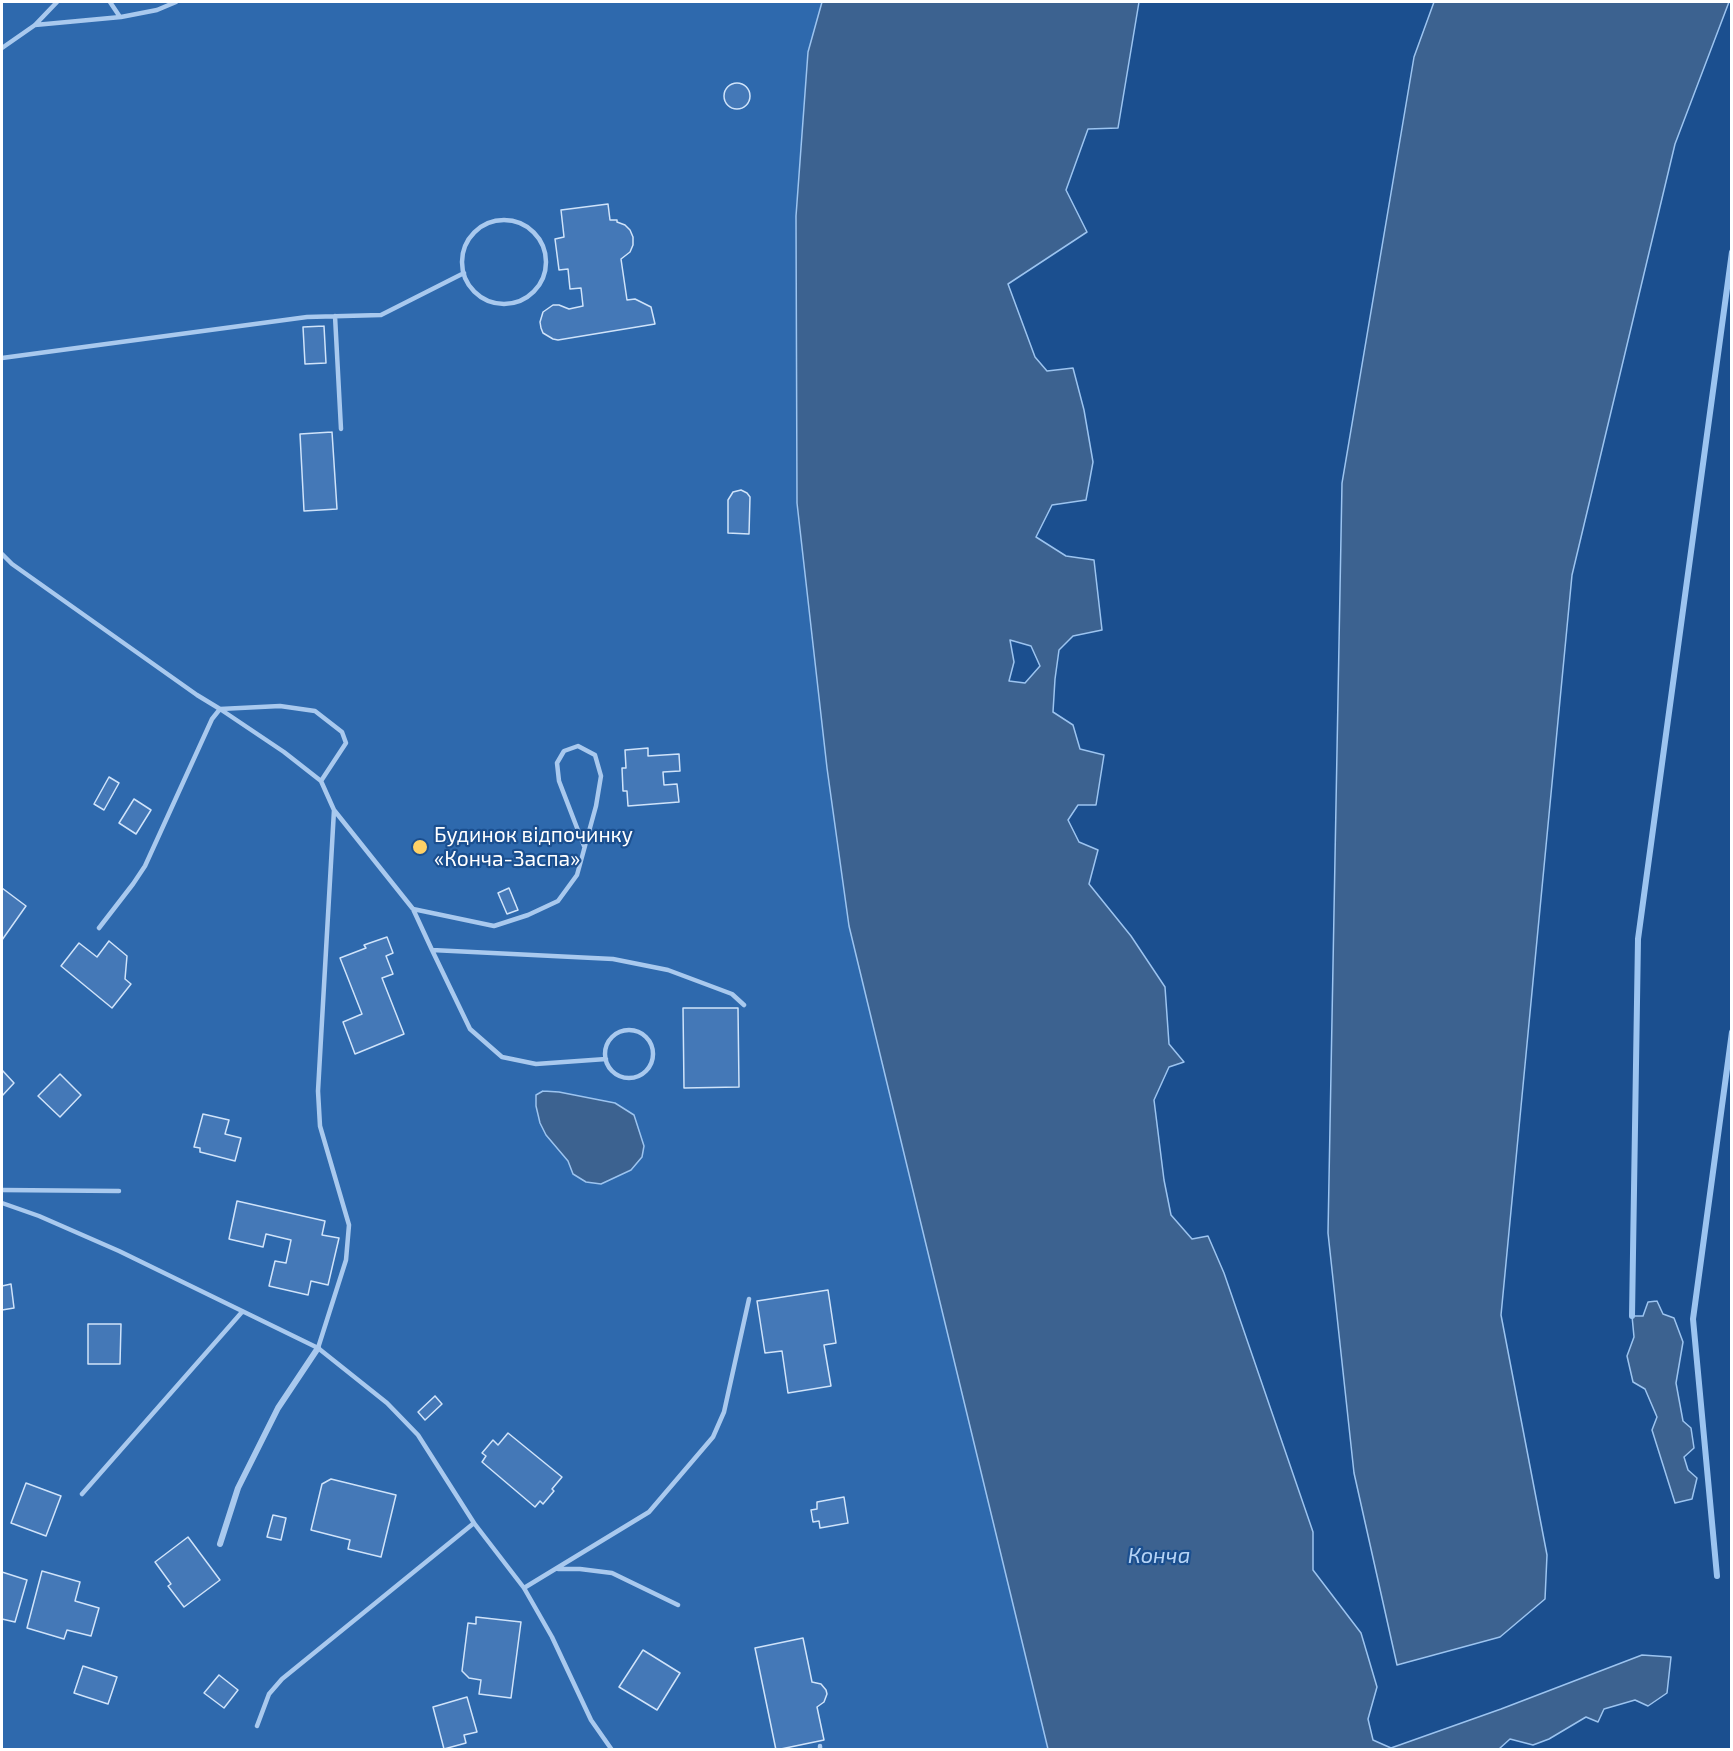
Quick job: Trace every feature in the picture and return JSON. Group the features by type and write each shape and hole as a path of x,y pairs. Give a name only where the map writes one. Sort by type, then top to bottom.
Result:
{"street":[{"path":"220,1544 238,1488 278,1408 318,1348"}],"lane":[{"path":"2,48 35,25 57,2"},
{"path":"110,2 121,17"},
{"path":"35,25 121,17 157,10 176,2"},
{"path":"505,219 518,222 531,229 540,240 545,253 546,267 534,291 523,299 511,303 497,303 484,299 474,291 464,273 463,252 469,239 478,228 490,222 505,219"},
{"path":"2,358 307,317 381,315 464,273"},
{"path":"335,316 341,429"},
{"path":"2,554 12,564 197,695 284,752 321,781 334,810 413,909 470,1029 502,1057 536,1064 606,1059"},
{"path":"99,928 145,866 212,719 220,709 280,706 315,711 342,732 346,743 321,781"},
{"path":"413,909 494,926 528,915 558,901 577,875 596,806 601,776 595,755 578,746 564,751 557,763 559,781 584,846"},
{"path":"318,1348 346,1260 349,1225 320,1126 318,1091 334,810"},
{"path":"432,950 613,959 668,970 732,994 744,1005"},
{"path":"625,1030 640,1033 651,1044 653,1052 652,1060 644,1073 636,1077 629,1078 614,1073 606,1059 605,1052 608,1044 618,1033 625,1030"},
{"path":"2,1190 119,1191"},
{"path":"2,1203 39,1216 119,1251 318,1348 387,1403 418,1435 474,1523 524,1588 552,1636 591,1720 612,1749"},
{"path":"524,1588 649,1512 713,1437 724,1412 749,1299"},
{"path":"82,1494 242,1312"},
{"path":"258,1726 269,1694 282,1679 474,1523"},
{"path":"555,1569 612,1573 678,1605"}],"shaded area":[{"name":"Будинок відпочинку «Конча-Заспа»","path":"2,2 822,2 808,52 796,216 797,503 827,768 849,926 1048,1749 2,1750"}],"water":[{"name":"Конча","path":"822,2 1139,2 1118,128 1088,129 1066,190 1087,232 1008,284 1035,357 1047,371 1073,368 1084,410 1093,462 1086,500 1052,505 1036,537 1066,556 1094,560 1102,630 1073,636 1059,650 1053,712 1073,725 1080,749 1104,755 1096,805 1078,805 1068,820 1079,842 1098,850 1089,884 1131,936 1165,987 1169,1044 1184,1062 1169,1067 1154,1100 1164,1180 1171,1215 1192,1239 1208,1236 1224,1273 1313,1532 1313,1570 1361,1633 1377,1687 1368,1719 1373,1740 1391,1748 1642,1655 1671,1657 1667,1693 1648,1706 1635,1700 1604,1709 1598,1722 1586,1717 1549,1739 1533,1745 1510,1739 1499,1749 1048,1749 849,926 827,768 797,503 796,216 808,52","holes":["1010,640 1031,646 1040,666 1025,683 1009,681 1014,662"]},
{"path":"1434,2 1729,2 1675,144 1572,575 1501,1315 1547,1555 1545,1599 1500,1637 1397,1665 1354,1473 1328,1233 1342,483 1414,57"},
{"path":"543,1091 615,1103 634,1115 644,1146 642,1157 631,1170 601,1184 586,1182 573,1174 568,1161 546,1135 540,1123 536,1095"},
{"path":"1657,1301 1663,1314 1674,1318 1683,1342 1676,1383 1683,1421 1691,1428 1694,1448 1684,1457 1688,1470 1697,1478 1692,1499 1675,1503 1652,1430 1657,1417 1645,1389 1633,1382 1627,1356 1634,1337 1632,1316 1643,1316 1648,1302"}],"building":[{"path":"737,83 746,87 750,96 746,105 737,109 728,105 724,96 728,87"},
{"path":"608,204 610,220 617,220 625,225 633,237 630,252 621,259 627,300 635,299 651,307 655,324 553,339 543,333 541,328 543,312 553,305 569,309 583,306 581,288 570,289 568,269 559,270 555,239 564,237 561,210"},
{"path":"324,326 326,363 305,364 303,327"},
{"path":"332,432 337,509 304,511 300,434"},
{"path":"741,490 750,497 749,534 728,533 728,500 733,492"},
{"path":"648,748 648,756 679,754 680,771 663,772 664,785 677,784 679,802 628,806 627,791 623,791 622,768 626,768 625,750"},
{"path":"109,777 119,783 104,810 94,804"},
{"path":"134,799 151,810 136,834 119,823"},
{"path":"2,888 26,906 2,940"},
{"path":"509,888 518,910 507,914 498,893"},
{"path":"387,937 393,953 386,956 393,974 382,978 404,1034 355,1054 343,1022 362,1014 340,958 366,948 364,945"},
{"path":"109,941 127,956 125,979 131,984 112,1008 61,966 79,943 97,957"},
{"path":"683,1008 738,1008 739,1087 684,1088"},
{"path":"2,1070 14,1083 2,1096"},
{"path":"60,1074 81,1095 60,1117 38,1096"},
{"path":"203,1114 229,1120 225,1134 241,1138 235,1161 200,1152 200,1148 194,1147"},
{"path":"237,1201 325,1221 322,1235 339,1238 328,1285 311,1281 308,1295 269,1286 275,1261 286,1263 291,1240 266,1234 263,1247 229,1239"},
{"path":"11,1284 14,1308 2,1310 2,1286"},
{"path":"828,1290 836,1343 824,1345 831,1386 788,1393 782,1351 765,1353 757,1301"},
{"path":"88,1324 121,1324 120,1364 88,1364"},
{"path":"435,1396 442,1404 425,1420 418,1412"},
{"path":"508,1433 562,1477 543,1504 540,1501 535,1507 482,1462 486,1456 482,1453 493,1440 498,1445"},
{"path":"331,1479 396,1495 381,1557 348,1549 350,1540 311,1530 322,1484"},
{"path":"26,1483 61,1496 46,1536 11,1523"},
{"path":"844,1497 848,1523 820,1528 819,1521 813,1522 811,1510 817,1509 817,1502"},
{"path":"273,1515 286,1518 281,1540 267,1537"},
{"path":"188,1537 220,1580 184,1607 168,1586 171,1584 155,1562"},
{"path":"42,1571 80,1582 75,1601 99,1608 91,1636 67,1630 64,1639 27,1628"},
{"path":"2,1572 27,1580 15,1622 2,1619"},
{"path":"476,1617 521,1622 511,1698 479,1694 481,1680 469,1678 462,1671 468,1623 476,1624"},
{"path":"803,1638 812,1682 821,1684 827,1694 824,1702 817,1707 824,1740 776,1750 755,1648"},
{"path":"643,1650 680,1673 657,1710 619,1687"},
{"path":"83,1666 117,1677 108,1704 74,1693"},
{"path":"219,1675 238,1690 224,1708 204,1693"},
{"path":"467,1697 477,1732 464,1735 466,1743 444,1749 433,1707"}],"waterway":[{"path":"1632,1316 1638,939 1732,252"},
{"path":"1717,1576 1693,1319 1732,1032"}],"place":[{"name":"Будинок відпочинку «Конча-Заспа»","path":"420,847"}]}
